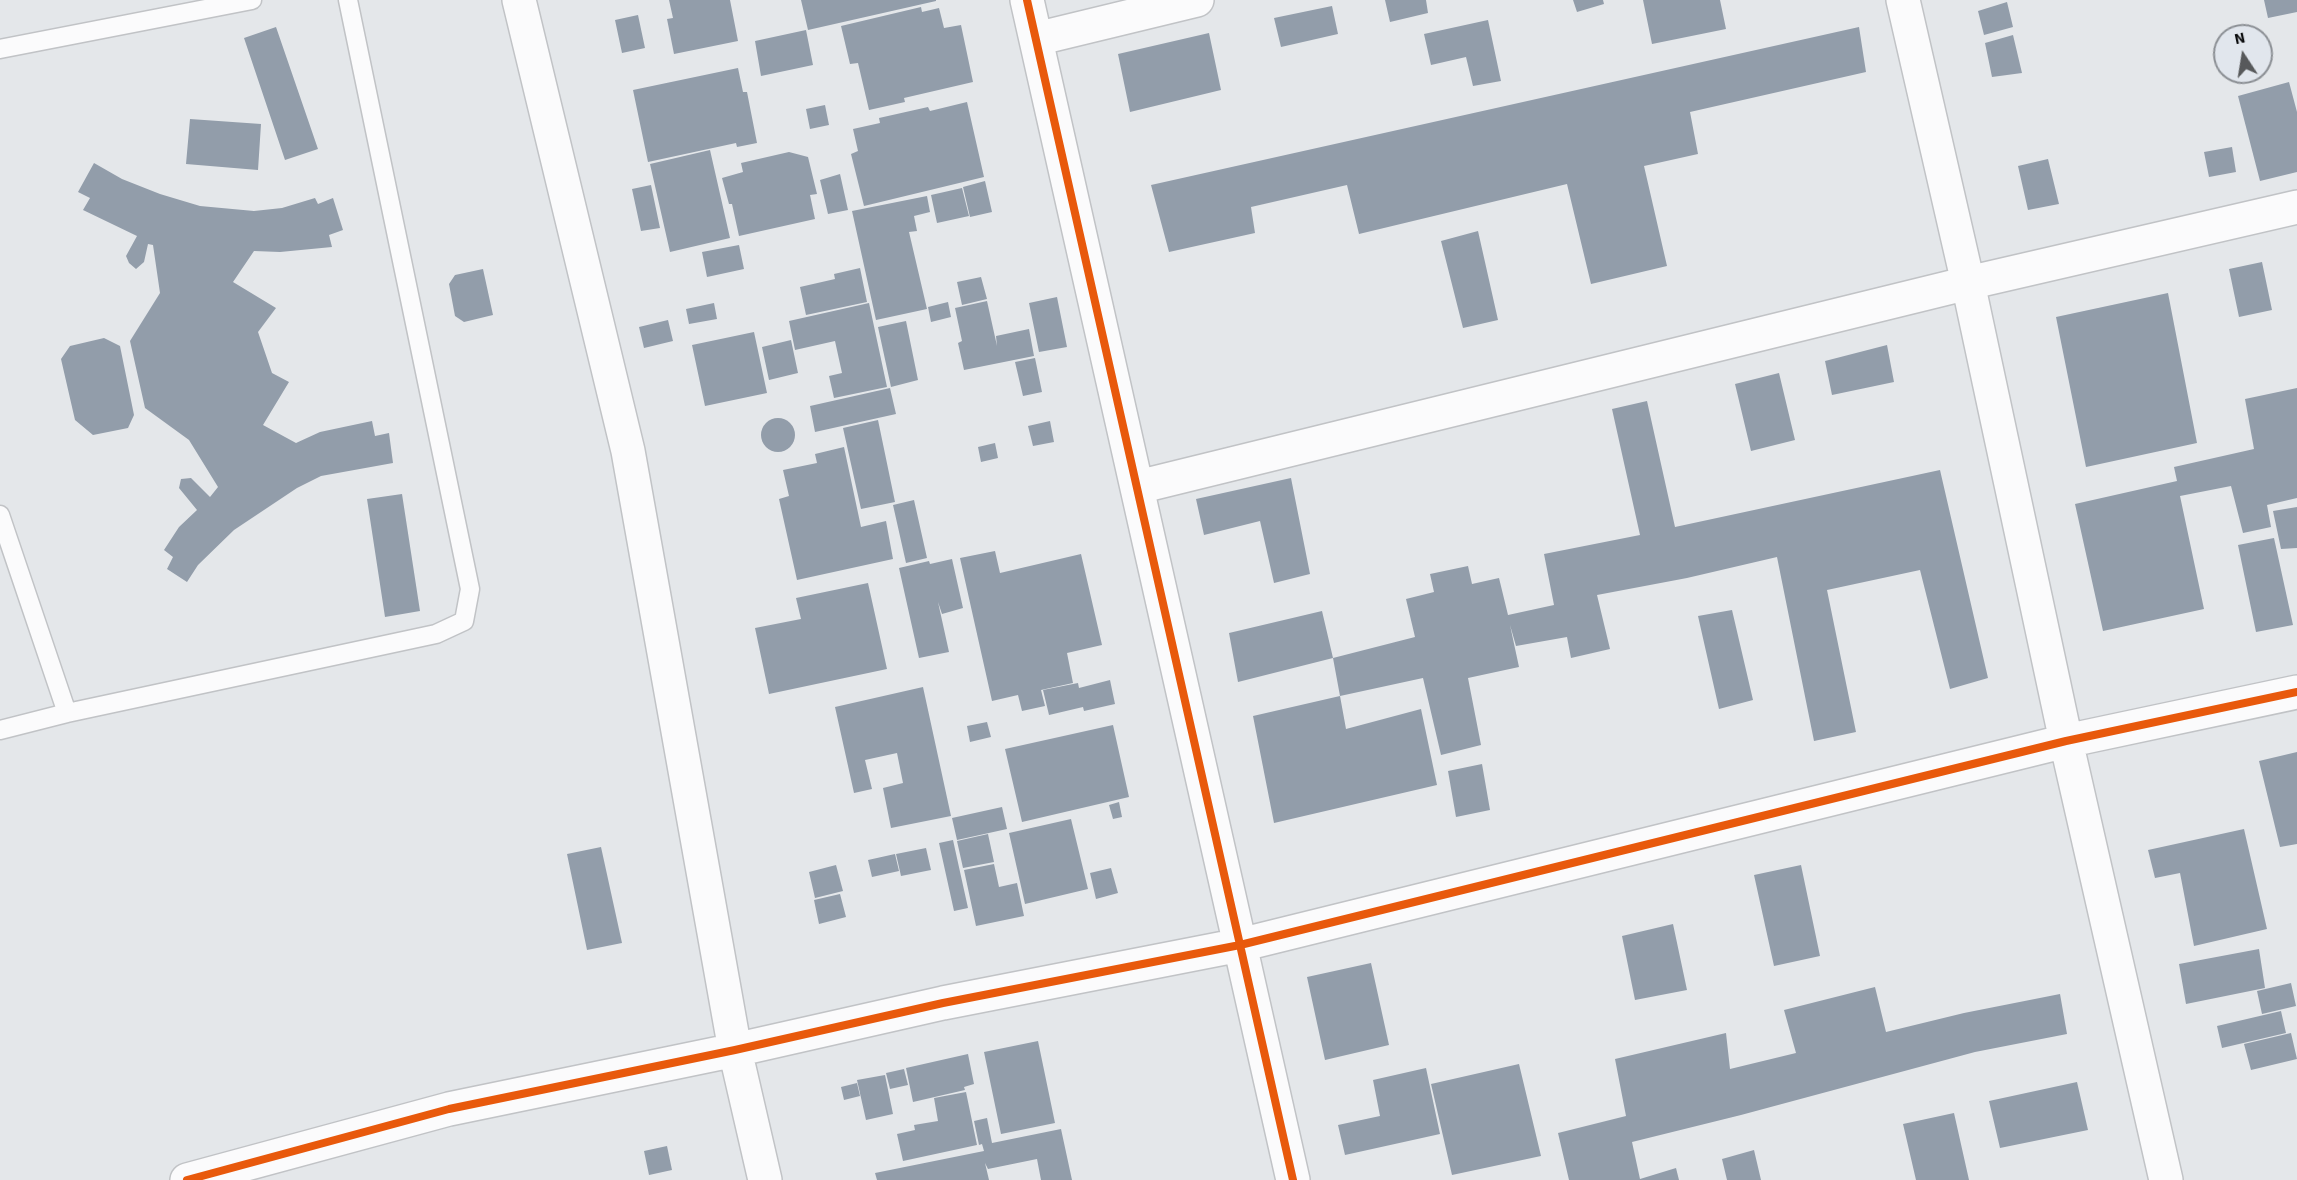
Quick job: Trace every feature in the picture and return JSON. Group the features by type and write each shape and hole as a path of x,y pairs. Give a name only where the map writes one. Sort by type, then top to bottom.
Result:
{"street":[{"path":"519,0 628,451 735,1050 765,1180"},
{"path":"1027,0 1293,1180"},
{"path":"1036,39 1197,0"},
{"path":"1903,0 1968,283 2066,741 2166,1180"},
{"path":"1138,487 1968,283 2297,207"},
{"path":"187,1180 449,1109 735,1050 943,1003 1240,945 2066,741 2297,692"}],"lane":[{"path":"0,49 252,0"},
{"path":"0,730 67,712 436,634 464,621 470,589 348,0"},
{"path":"0,515 67,712"}],"building":[{"path":"669,0 730,0 738,41 674,54 667,19 673,18"},
{"path":"801,0 936,0 936,1 808,30"},
{"path":"1385,0 1426,0 1428,13 1390,22"},
{"path":"1573,0 1603,0 1604,4 1577,12"},
{"path":"1643,0 1720,0 1726,29 1652,44"},
{"path":"2264,0 2297,0 2297,12 2268,18"},
{"path":"2007,2 2013,27 1984,35 1978,11"},
{"path":"1332,6 1338,34 1281,47 1274,18"},
{"path":"921,7 922,12 939,8 944,28 961,25 973,82 904,98 905,102 869,110 858,63 850,64 841,26"},
{"path":"638,15 645,48 622,53 615,20"},
{"path":"1488,20 1501,81 1473,86 1466,57 1431,65 1424,34"},
{"path":"276,27 318,149 285,160 244,38"},
{"path":"1859,27 1866,72 1690,112 1698,154 1644,166 1667,266 1591,284 1567,184 1359,234 1347,185 1251,207 1255,233 1169,252 1151,185"},
{"path":"806,30 813,65 761,76 755,41"},
{"path":"1209,33 1221,90 1130,112 1118,54"},
{"path":"2013,35 2022,73 1992,77 1985,43"},
{"path":"738,68 743,92 747,92 757,143 737,147 736,143 648,162 633,90"},
{"path":"2289,82 2297,112 2297,172 2260,181 2238,96"},
{"path":"967,102 984,177 864,206 851,154 858,151 853,129 880,123 879,118 928,107 930,111"},
{"path":"825,105 829,125 810,129 806,109"},
{"path":"190,119 261,124 258,170 186,164"},
{"path":"2232,147 2236,172 2209,177 2204,152"},
{"path":"710,150 730,238 670,252 650,164"},
{"path":"789,152 808,157 817,194 810,195 815,219 739,236 732,204 729,204 722,178 743,172 741,163"},
{"path":"2048,159 2059,204 2028,210 2018,166"},
{"path":"94,163 122,179 200,206 254,211 282,208 315,198 318,204 333,198 343,230 329,235 332,247 280,252 254,251 233,282 276,308 258,332 272,373 289,382 263,425 296,443 320,432 372,421 375,436 389,433 393,463 321,476 297,488 234,530 198,565 187,582 167,569 173,557 164,550 179,527 197,510 179,488 181,479 191,478 210,497 218,487 189,440 145,408 130,341 160,293 153,245 148,244 144,262 136,269 129,263 126,256 137,236 83,210 90,198 78,192"},
{"path":"840,174 848,210 828,214 820,180"},
{"path":"985,181 992,212 970,217 963,187"},
{"path":"651,185 660,228 641,231 632,189"},
{"path":"962,188 969,216 937,223 931,195"},
{"path":"927,196 930,212 914,216 917,231 909,232 927,309 876,320 852,211"},
{"path":"1478,231 1498,320 1463,328 1441,241"},
{"path":"739,245 744,269 707,277 702,252"},
{"path":"2262,262 2272,310 2239,317 2229,269"},
{"path":"860,268 867,302 806,315 800,287 835,279 834,274"},
{"path":"483,269 493,315 464,322 455,316 449,284 455,275"},
{"path":"981,277 987,299 962,305 957,282"},
{"path":"2168,293 2197,443 2086,467 2056,317"},
{"path":"1057,297 1067,347 1039,352 1029,303"},
{"path":"987,301 997,346 996,336 1029,329 1034,356 964,370 958,343 962,341 955,308"},
{"path":"948,302 951,317 931,322 928,307"},
{"path":"714,303 717,319 689,324 686,309"},
{"path":"869,303 887,387 834,398 829,376 842,373 835,341 795,350 789,321"},
{"path":"668,320 673,341 644,348 639,327"},
{"path":"906,321 918,380 891,387 878,327"},
{"path":"754,332 767,393 705,406 692,345"},
{"path":"104,338 120,346 134,415 128,428 93,435 75,420 61,359 70,346"},
{"path":"791,340 798,373 769,380 762,347"},
{"path":"1887,345 1894,382 1832,395 1825,361"},
{"path":"1035,358 1042,392 1023,396 1015,362"},
{"path":"1779,373 1795,440 1751,451 1735,384"},
{"path":"890,388 896,414 815,432 810,406"},
{"path":"2297,388 2297,498 2267,505 2271,527 2243,533 2231,486 2180,496 2204,609 2103,631 2075,504 2177,481 2174,467 2254,449 2245,399"},
{"path":"1647,401 1675,527 1940,470 1988,678 1950,689 1920,570 1827,590 1856,732 1814,741 1777,557 1687,578 1597,595 1610,649 1571,658 1567,637 1516,646 1510,625 1519,667 1468,678 1481,745 1441,755 1423,678 1340,696 1333,658 1415,637 1406,599 1434,592 1430,574 1468,566 1472,584 1499,578 1508,615 1554,605 1544,554 1640,535 1612,409"},
{"path":"778,418 790,423 795,435 790,447 778,452 766,447 761,435 766,423"},
{"path":"878,420 895,502 861,509 843,428"},
{"path":"1050,421 1054,442 1033,446 1028,426"},
{"path":"995,443 998,458 981,462 978,447"},
{"path":"844,447 861,527 886,521 893,559 797,580 779,499 789,496 783,470 817,463 815,454"},
{"path":"1291,478 1310,574 1274,583 1260,521 1204,535 1196,499"},
{"path":"402,494 420,611 385,617 367,499"},
{"path":"914,500 927,558 906,563 893,505"},
{"path":"2297,507 2297,548 2281,549 2273,511"},
{"path":"2274,538 2293,625 2256,632 2238,545"},
{"path":"995,551 1000,573 1081,554 1102,645 1067,653 1073,683 1041,690 1045,706 1022,711 1018,695 992,701 960,558"},
{"path":"952,559 963,608 942,614 938,602 949,652 919,658 899,568 929,561 930,564"},
{"path":"868,583 887,669 769,694 755,628 801,619 796,598"},
{"path":"1732,610 1753,700 1719,709 1698,616"},
{"path":"1322,611 1333,658 1238,682 1229,633"},
{"path":"1110,680 1115,704 1084,711 1083,707 1049,715 1043,690 1078,683 1079,688"},
{"path":"923,687 951,816 891,828 883,788 903,783 897,753 865,760 872,789 854,793 835,707"},
{"path":"1340,696 1346,729 1421,709 1437,785 1274,823 1253,716"},
{"path":"987,722 991,737 970,742 967,726"},
{"path":"1113,725 1129,797 1022,822 1005,749"},
{"path":"2297,752 2297,844 2280,847 2259,761"},
{"path":"1482,764 1490,810 1456,817 1448,771"},
{"path":"1119,802 1122,817 1113,819 1109,805"},
{"path":"1002,807 1007,829 957,840 952,818"},
{"path":"1071,819 1088,889 1025,904 1009,833"},
{"path":"2244,829 2267,929 2194,946 2180,873 2155,878 2148,850"},
{"path":"988,834 994,862 963,868 957,841"},
{"path":"953,840 968,908 954,911 939,843"},
{"path":"601,847 622,943 587,950 567,854"},
{"path":"926,848 931,870 901,876 896,854"},
{"path":"895,854 899,871 872,877 868,860"},
{"path":"994,864 999,887 1017,883 1024,916 976,926 964,870"},
{"path":"836,865 843,891 815,898 809,872"},
{"path":"1801,865 1820,956 1774,966 1754,875"},
{"path":"1111,868 1118,893 1096,899 1090,873"},
{"path":"840,894 846,917 819,924 814,900"},
{"path":"1673,924 1687,990 1635,1000 1622,936"},
{"path":"2259,949 2265,988 2186,1004 2179,964"},
{"path":"1371,963 1389,1045 1325,1060 1307,977"},
{"path":"2291,983 2296,1006 2262,1014 2257,991"},
{"path":"1875,987 1886,1032 1964,1013 2060,994 2067,1034 1975,1052 1632,1142 1640,1179 1676,1168 1679,1180 1569,1180 1558,1133 1626,1116 1615,1059 1726,1033 1730,1069 1796,1053 1784,1010"},
{"path":"2281,1011 2286,1033 2222,1048 2217,1026"},
{"path":"2291,1033 2297,1059 2251,1070 2244,1044"},
{"path":"1038,1041 1055,1123 1001,1134 984,1052"},
{"path":"968,1054 974,1084 964,1087 965,1090 913,1102 906,1068"},
{"path":"1519,1064 1541,1156 1452,1175 1431,1084"},
{"path":"1426,1068 1440,1134 1345,1155 1338,1125 1380,1116 1373,1080"},
{"path":"904,1069 908,1085 890,1089 886,1073"},
{"path":"885,1075 893,1114 866,1120 857,1080"},
{"path":"2077,1082 2088,1130 2000,1148 1989,1101"},
{"path":"857,1083 860,1096 844,1100 841,1087"},
{"path":"966,1092 977,1145 903,1161 897,1134 915,1130 914,1125 938,1121 934,1098"},
{"path":"1954,1113 1969,1180 1916,1180 1903,1124"},
{"path":"987,1118 992,1143 1061,1129 1072,1180 1041,1180 1037,1159 988,1169 985,1163 989,1180 877,1180 875,1173 984,1151 982,1144 979,1145 974,1121"},
{"path":"667,1146 672,1170 649,1175 644,1151"},
{"path":"1754,1150 1761,1180 1727,1180 1722,1159"}],"cycle path":[{"path":"1027,0 1293,1180"},
{"path":"187,1180 449,1109 735,1050 943,1003 1240,945 2066,741 2297,692"}]}
